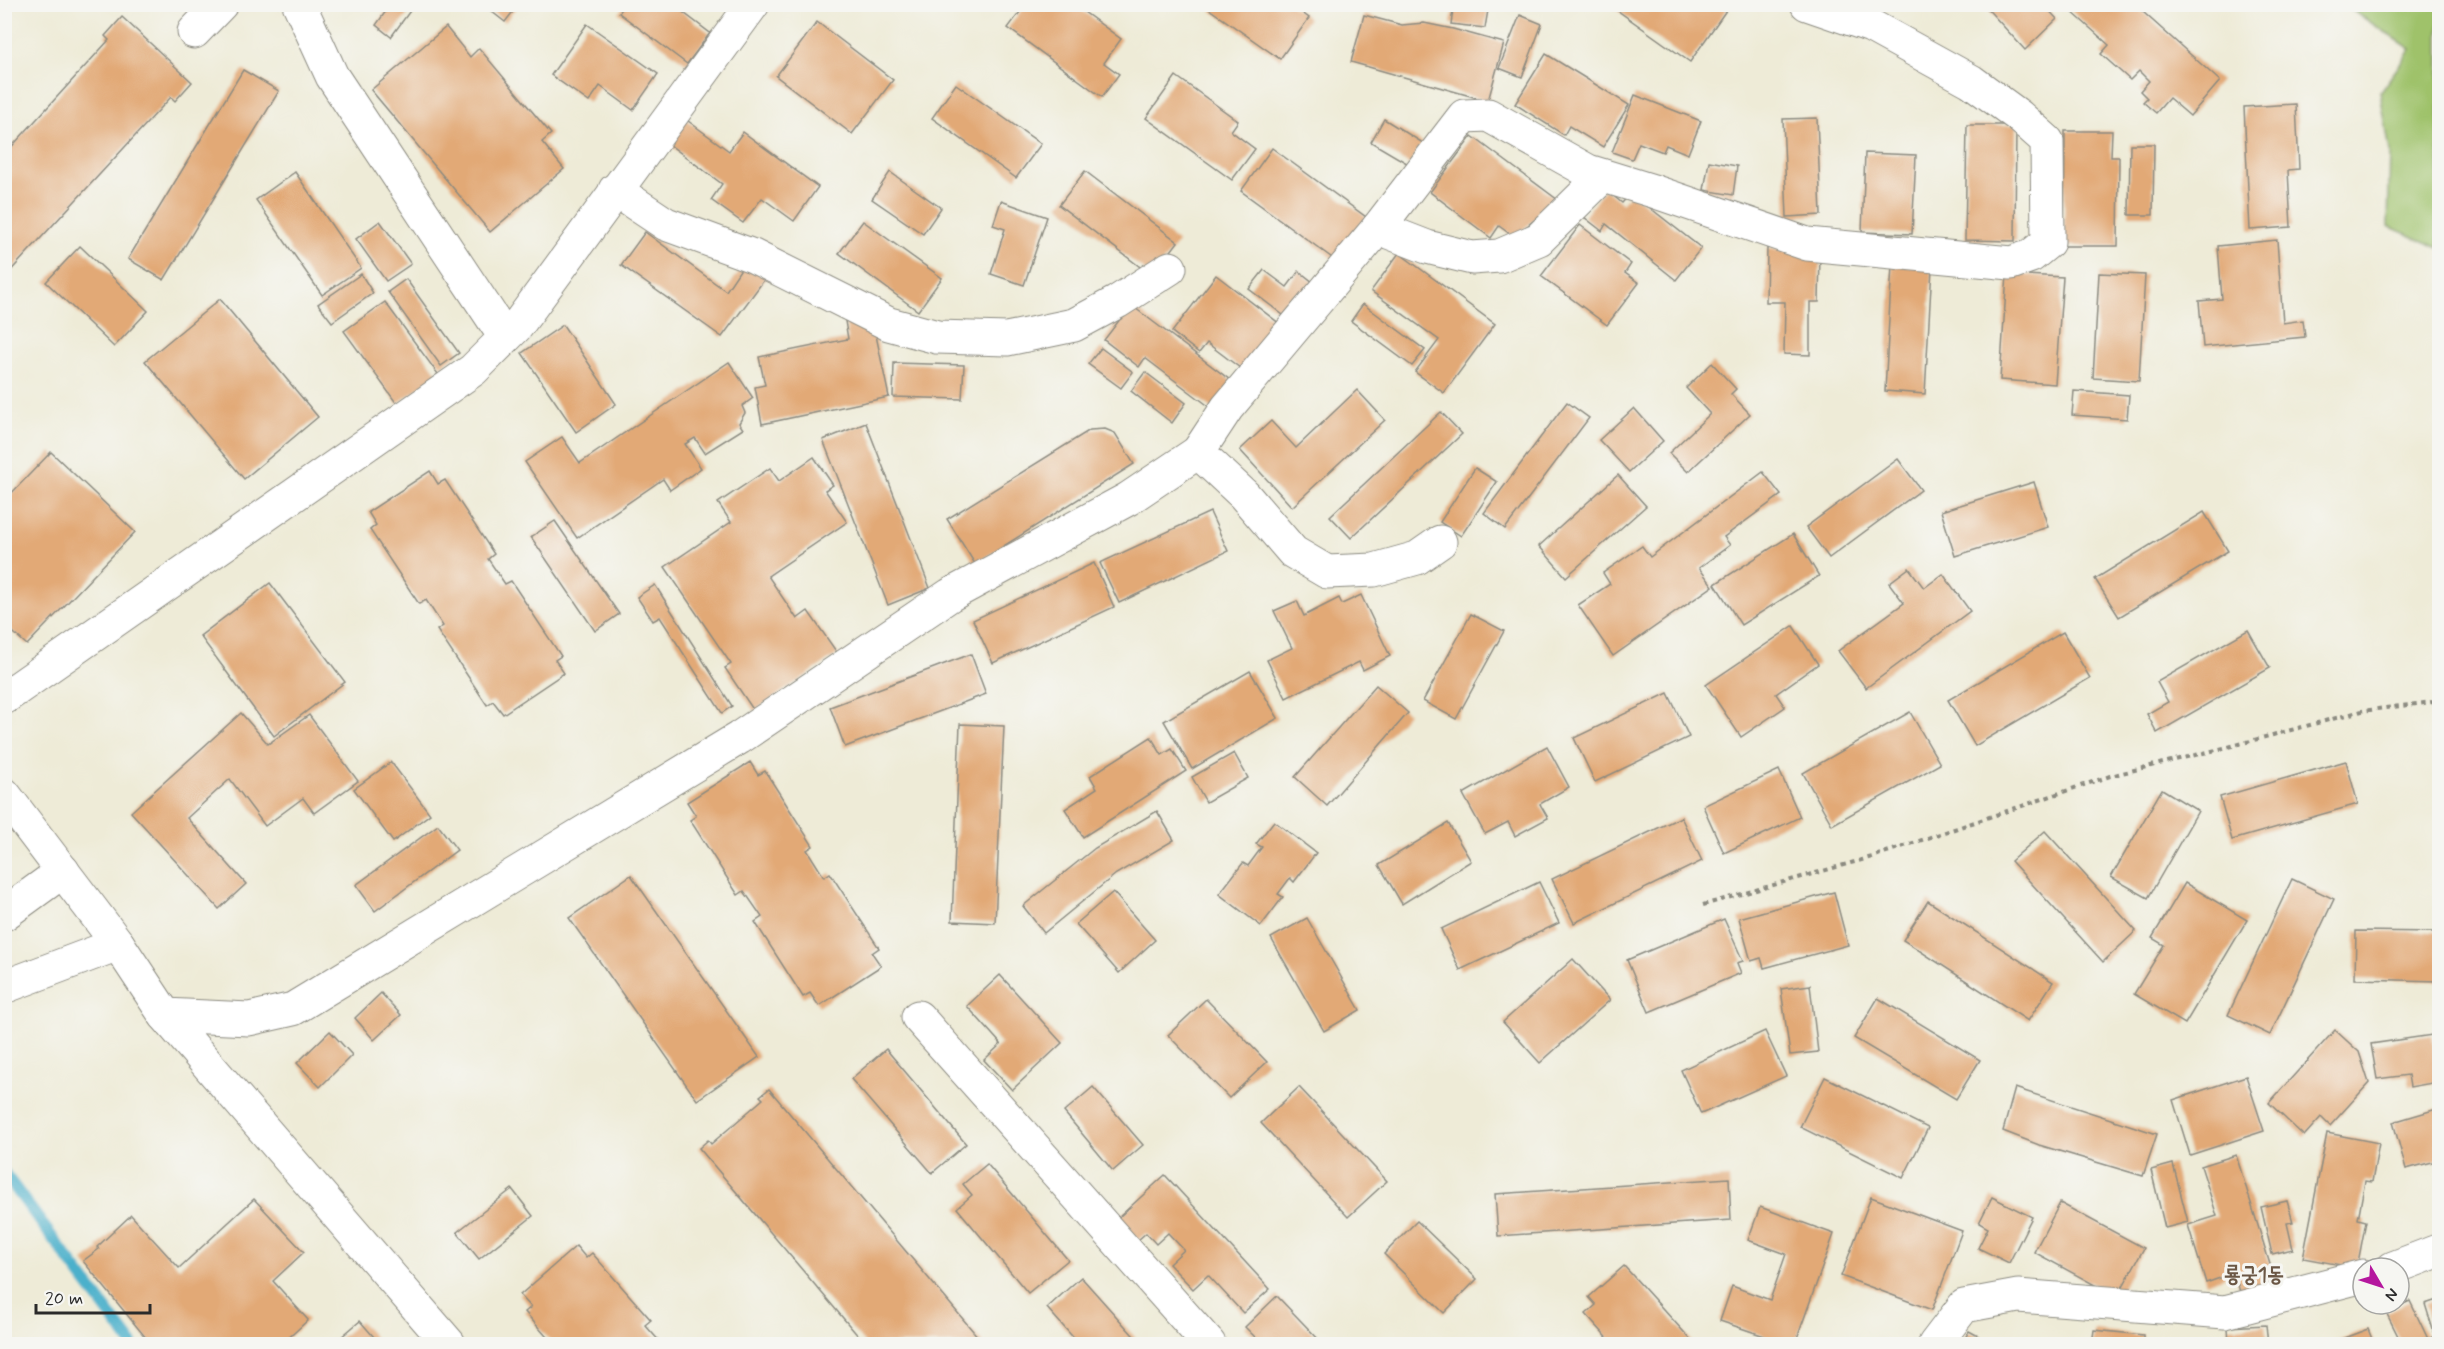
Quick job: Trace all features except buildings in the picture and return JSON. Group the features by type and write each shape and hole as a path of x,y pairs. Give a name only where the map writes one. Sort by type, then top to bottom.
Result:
{"street":[{"path":"194,32 221,4"},
{"path":"299,4 332,76 505,337"},
{"path":"4,698 473,370 517,326 753,4"},
{"path":"165,1015 249,1019 293,1009 739,738 951,595 1128,499 1198,452 1227,408 1378,228 1464,116 1488,115 1588,171 1807,244 2011,263 2031,256 2048,242 2047,141 2019,116 1961,76 1871,26 1807,4"},
{"path":"1378,228 1427,247 1472,258 1499,256 1539,239 1603,176"},
{"path":"615,190 666,224 753,256 890,324 937,337 1007,339 1074,325 1117,302 1170,268"},
{"path":"1198,452 1244,495 1293,552 1327,572 1374,570 1417,558 1440,542"},
{"path":"4,794 118,944 165,1015 449,1344"},
{"path":"4,914 63,871"},
{"path":"4,987 118,944"},
{"path":"918,1017 1209,1344"},
{"path":"2411,1261 2439,1250"},
{"path":"1935,1344 1964,1306 2018,1296 2225,1312 2351,1279"}],"path":[{"path":"1703,905 1872,857 2110,776 2362,711 2439,701"}],"green space":[{"path":"2344,5 2439,5 2439,248 2388,226 2390,151 2380,92 2411,49"}],"waterway":[{"path":"4,1173 132,1344"}],"district":[{"name":"룡궁1동","path":"2254,1275"}]}
